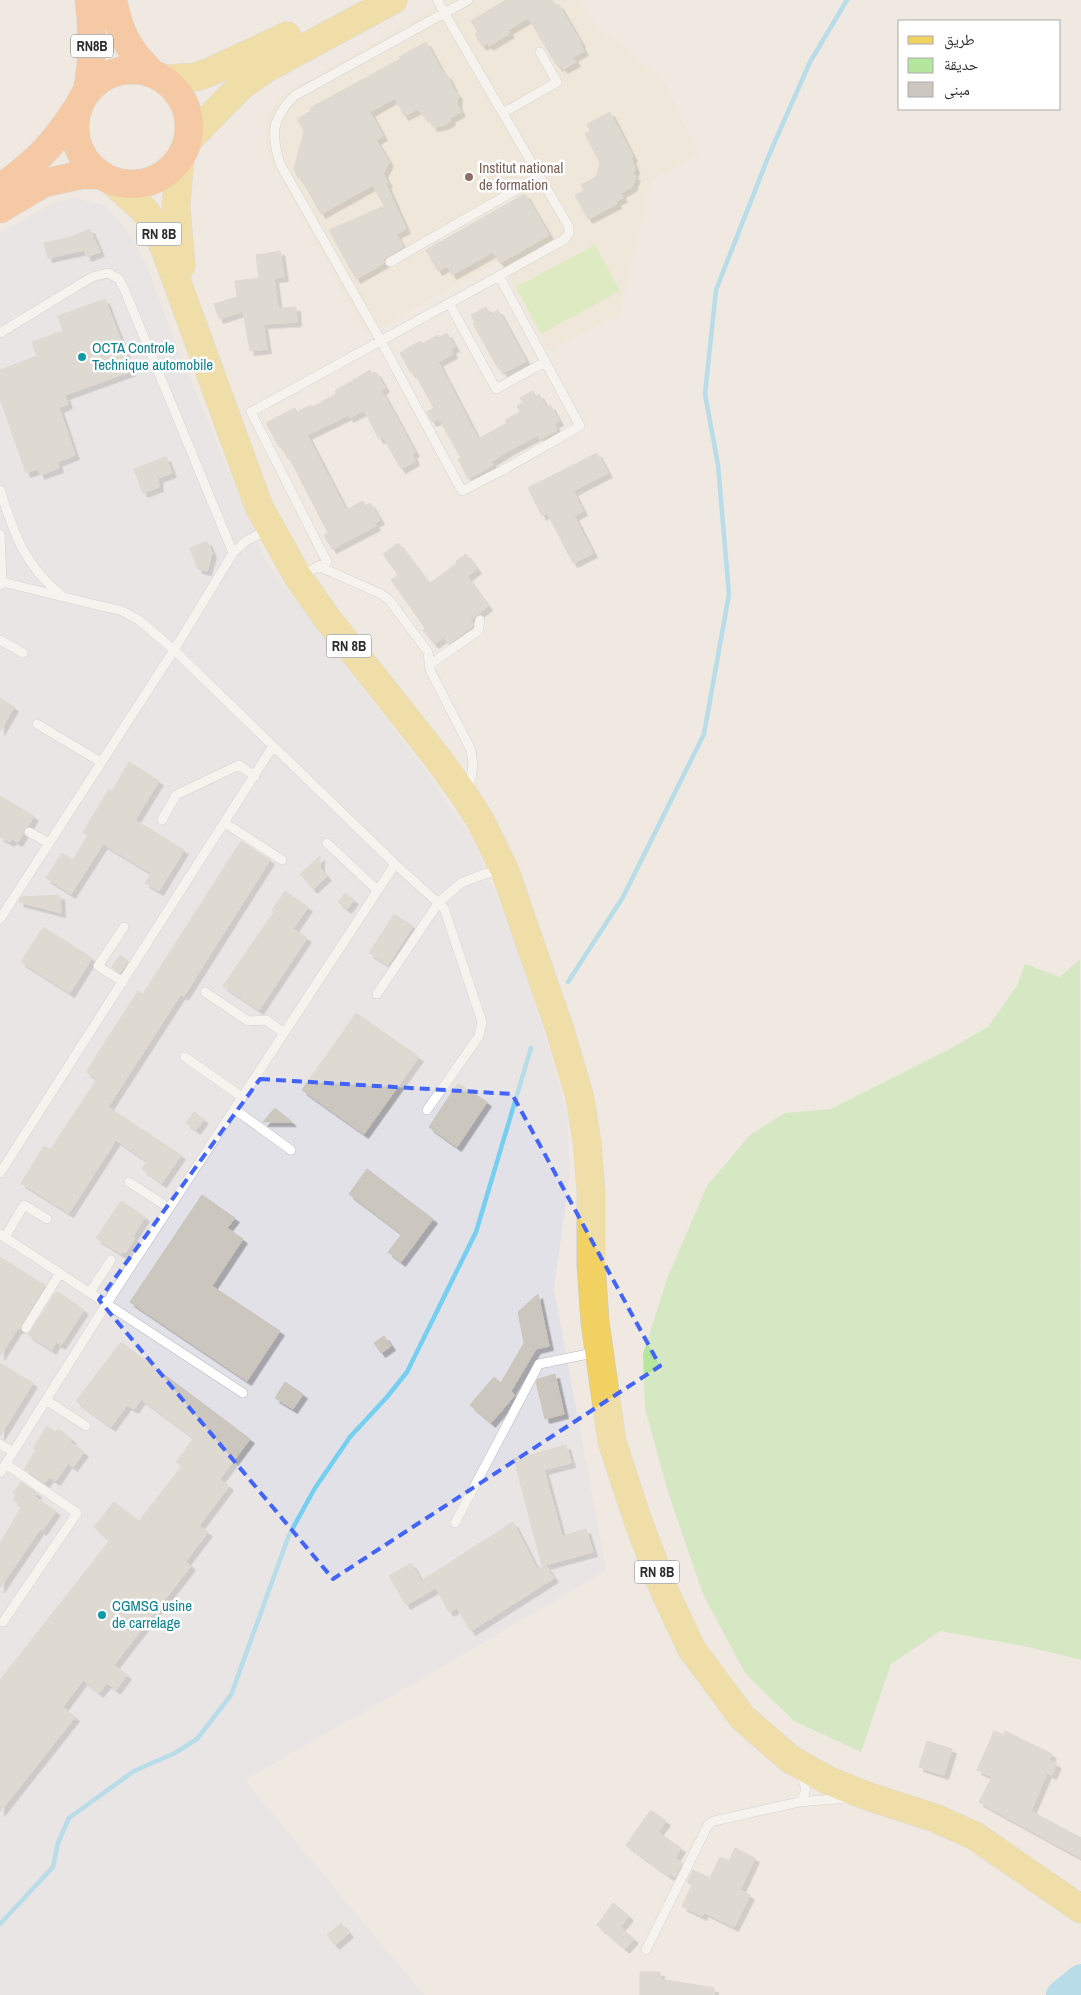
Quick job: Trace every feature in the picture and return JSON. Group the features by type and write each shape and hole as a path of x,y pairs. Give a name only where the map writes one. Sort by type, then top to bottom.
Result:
{"highway":[{"name":"RN8B","path":"84,98 90,74 92,38 89,0"},
{"name":"RN8B","path":"113,0 117,21 125,41 137,58 158,76"},
{"path":"0,188 28,168 49,148 97,82 110,74 124,70 138,70 158,76 175,89 188,113 189,126 184,149 167,173 149,182 130,184 106,178 81,175 44,183 0,209"},
{"path":"84,98 76,120 78,144 90,165 106,178"}],"main road":[{"path":"158,76 196,77 223,67 259,51 357,0"},
{"path":"184,149 240,87 265,69 393,0"},
{"name":"RN 8B","path":"184,149 176,206 178,246 186,302"},
{"name":"RN 8B","path":"106,178 145,211 155,226 186,302 240,418 259,506 270,529 308,572 326,617 439,760 464,795 480,820 505,871 560,1030 580,1098 588,1142 591,1192 591,1264 598,1352 615,1450 638,1521 664,1590 690,1648 742,1717 792,1760 829,1781 870,1797 935,1818 975,1836 1078,1907"}],"lane":[{"path":"308,572 327,562 240,418 565,239 569,233 569,227 437,0"},
{"path":"468,0 294,96 279,113 274,132 275,147 280,164 381,341 462,491 580,426 499,276"},
{"path":"503,113 556,82 540,52"},
{"path":"390,262 540,176"},
{"path":"0,333 92,277 108,273 119,279 234,553"},
{"path":"449,303 496,389 545,362"},
{"path":"0,490 22,551 44,582 63,597"},
{"path":"0,919 174,650 234,553 246,541 270,529"},
{"path":"0,534 1,584 122,611 139,620 174,650 395,864 444,908 482,1022 479,1036 426,1110"},
{"path":"308,572 381,594 390,601 428,652 430,670 470,750 473,764 471,779 464,795"},
{"path":"429,665 478,631 480,620"},
{"path":"0,640 22,653"},
{"path":"37,724 101,762"},
{"path":"0,1173 273,746"},
{"path":"162,820 176,795 240,765 255,776"},
{"path":"225,822 282,860"},
{"path":"29,832 49,843"},
{"path":"327,843 377,890"},
{"path":"0,1473 107,1303 395,864"},
{"path":"377,994 439,902 461,883 484,874 505,871"},
{"path":"123,982 98,966 124,927"},
{"path":"205,992 248,1021 266,1020 284,1033"},
{"path":"184,1057 242,1097"},
{"path":"234,1109 291,1150"},
{"path":"129,1182 169,1208"},
{"path":"47,1219 24,1205 2,1236 243,1393"},
{"path":"90,1292 111,1260"},
{"path":"26,1328 60,1273"},
{"path":"455,1523 540,1364 598,1352"},
{"path":"46,1400 86,1426"},
{"path":"0,1444 13,1452"},
{"path":"3,1622 77,1513 6,1464"},
{"path":"792,1760 807,1789 805,1797 799,1802"},
{"path":"646,1950 708,1825 714,1821 799,1802 870,1797"}],"highlighted area":[{"path":"260,1079 512,1094 660,1366 333,1579 99,1300"}],"shaded area":[{"name":"Institut national de formation","path":"447,0 576,0 606,36 613,37 664,82 699,154 651,181 620,314 548,351 499,261 367,335 267,151 265,129 267,120 276,102 284,94"},
{"path":"76,198 104,205 126,229 145,261 177,346 267,563 426,771 472,838 511,930 547,1042 567,1114 570,1173 554,1289 606,1570 245,1780 424,1995 0,1995 0,233 56,201"}],"green space":[{"path":"595,245 620,291 541,334 516,287"},
{"path":"1080,959 1081,1660 1024,1646 940,1631 891,1664 861,1752 794,1721 745,1673 703,1594 669,1495 645,1409 643,1354 667,1279 707,1186 750,1135 785,1113 831,1109 946,1051 988,1027 1017,986 1025,964 1060,977"}],"building":[{"path":"506,0 552,0 554,4 559,5 584,51 573,57 576,62 563,69 561,65 558,67 528,18 508,30 510,33 489,46 487,43 482,46 475,34 478,32 471,21"},
{"path":"426,42 458,95 457,104 461,112 450,118 451,121 444,125 433,127 428,118 424,117 418,109 404,116 395,98 370,112 383,136 376,140 389,162 383,174 388,183 386,184 406,229 396,234 403,247 383,259 384,263 356,279 329,230 384,206 373,185 321,214 294,169 304,131 297,119 311,111 310,108 400,59 399,57"},
{"path":"610,112 633,157 631,159 635,168 633,175 636,176 632,187 621,193 623,198 616,201 617,204 588,219 575,195 584,191 581,185 596,177 600,163 585,134 590,131 587,124"},
{"path":"525,194 549,235 500,263 493,252 452,275 447,266 438,271 426,250"},
{"path":"90,229 100,252 87,257 84,250 48,258 44,243 71,237"},
{"path":"280,251 284,277 274,278 278,308 296,307 297,322 263,324 267,349 250,351 243,311 219,319 214,304 237,297 235,281 259,278 256,255"},
{"path":"105,299 132,371 65,395 68,404 59,408 75,455 57,462 59,468 40,475 38,469 26,473 0,398 0,370 37,356 32,342 63,331 58,316"},
{"path":"486,307 490,315 498,310 526,361 503,373 501,369 499,370 473,324 475,323 471,315"},
{"path":"447,333 455,347 451,349 453,354 438,362 478,439 507,423 505,420 520,412 517,406 523,402 520,398 533,391 536,396 539,394 546,408 550,405 559,421 554,424 557,430 540,439 538,435 508,451 491,462 493,465 468,479 458,459 461,458 439,419 432,422 427,412 434,408 414,372 411,373 400,353 420,341 422,344 438,335 439,338"},
{"path":"370,370 372,374 376,372 385,388 381,390 415,452 412,454 415,461 401,469 383,437 379,439 364,410 349,418 348,415 307,435 346,510 363,501 365,506 370,503 380,520 374,523 376,526 332,549 324,535 328,533 290,459 288,459 281,446 279,447 266,423 295,408 297,412 311,405 312,407 336,394 335,391"},
{"path":"597,453 608,473 573,491 583,511 574,516 593,553 573,563 547,513 542,516 528,488"},
{"path":"166,457 172,473 158,478 159,487 143,493 134,469"},
{"path":"207,541 212,553 207,571 198,569 190,548"},
{"path":"398,543 429,584 466,554 477,569 467,577 488,606 470,620 473,624 472,627 448,644 444,637 434,644 391,580 398,575 383,554"},
{"path":"0,698 14,707 0,731"},
{"path":"129,762 159,781 135,820 184,850 159,891 145,883 151,873 103,844 71,894 46,878 62,853 73,860 88,835 83,832 109,789 112,791"},
{"path":"0,796 34,816 24,829 18,842 12,839 10,842 0,837"},
{"path":"241,841 270,860 184,996 181,994 108,1107 181,1155 162,1183 142,1169 147,1161 116,1140 69,1213 21,1183 44,1146 50,1150 97,1079 86,1072 138,991 143,994"},
{"path":"320,856 320,868 327,876 313,889 300,874"},
{"path":"285,891 308,907 293,929 307,938 259,1010 223,986 274,912 272,910"},
{"path":"345,893 354,900 347,909 338,902"},
{"path":"60,895 61,913 19,902 21,897"},
{"path":"394,914 413,926 388,965 369,953"},
{"path":"43,927 92,958 70,993 21,962"},
{"path":"120,955 128,961 120,973 112,967"},
{"path":"356,1013 419,1057 364,1134 302,1090"},
{"path":"458,1083 487,1102 457,1147 429,1127"},
{"path":"275,1108 292,1122 263,1122"},
{"path":"194,1112 204,1119 196,1130 186,1123"},
{"path":"367,1169 433,1219 401,1262 388,1252 402,1234 349,1194"},
{"path":"202,1195 235,1218 227,1228 243,1239 212,1286 280,1331 247,1381 130,1302"},
{"path":"121,1201 145,1217 133,1236 135,1238 125,1253 121,1254 96,1238"},
{"path":"0,1257 45,1285 20,1329 18,1328 0,1356"},
{"path":"56,1292 84,1310 61,1345 56,1342 52,1350 27,1334 31,1331"},
{"path":"538,1294 549,1346 536,1349 511,1391 515,1395 491,1423 470,1405 494,1377 501,1383 524,1343 518,1312"},
{"path":"384,1336 391,1346 381,1353 374,1343"},
{"name":"CGMSG usine de carrelage","path":"121,1342 250,1439 220,1479 229,1486 199,1526 208,1532 186,1561 191,1566 114,1665 127,1675 116,1690 107,1683 99,1693 83,1680 63,1707 75,1717 0,1812 0,1680 110,1540 94,1527 114,1502 139,1521 182,1466 176,1462 194,1438 141,1399 134,1409 127,1405 111,1427 76,1401"},
{"path":"0,1363 33,1383 0,1436"},
{"path":"555,1374 564,1414 545,1419 536,1382 538,1379"},
{"path":"285,1382 303,1394 293,1409 275,1398"},
{"path":"47,1426 56,1432 58,1429 72,1439 70,1442 84,1452 73,1467 68,1463 56,1481 49,1477 45,1483 24,1469 36,1450 33,1448"},
{"path":"566,1445 571,1463 544,1470 562,1536 586,1529 593,1552 542,1566 514,1459"},
{"path":"21,1482 37,1493 35,1497 56,1511 42,1531 40,1529 0,1588 0,1543 22,1506 13,1500 16,1495 13,1493"},
{"path":"513,1522 537,1569 546,1566 554,1578 471,1631 457,1608 449,1612 436,1588 406,1605 389,1576 411,1563 421,1581"},
{"path":"994,1731 1004,1735 1005,1731 1052,1754 1049,1760 1057,1764 1052,1775 1047,1773 1031,1811 1081,1838 1081,1858 979,1802 992,1777 977,1770"},
{"path":"927,1741 952,1749 944,1775 919,1767"},
{"path":"651,1810 666,1821 658,1832 681,1848 675,1858 682,1863 675,1877 670,1874 669,1876 626,1845"},
{"path":"735,1848 755,1858 740,1890 750,1895 734,1927 704,1912 702,1916 682,1906 692,1885 687,1882 693,1870 710,1878 720,1857 729,1861"},
{"path":"613,1903 629,1916 620,1927 634,1939 625,1949 597,1925"},
{"path":"341,1923 349,1933 335,1945 327,1935"},
{"path":"640,1972 660,1972 660,1979 714,1988 714,1995 640,1995"}],"waterway":[{"path":"568,982 623,897 704,734 729,594 718,465 705,394 716,290 769,155 810,62 847,0"},
{"path":"0,1924 53,1867 58,1843 69,1818 134,1771 175,1753 197,1739 231,1695 289,1535 315,1488 350,1437 407,1372 476,1232 531,1048"},
{"path":"1060,1995 1081,1978"}],"place":[{"name":"Institut national de formation","path":"469,177"},
{"name":"OCTA Controle Technique automobile","path":"82,357"},
{"name":"CGMSG usine de carrelage","path":"102,1615"}]}
